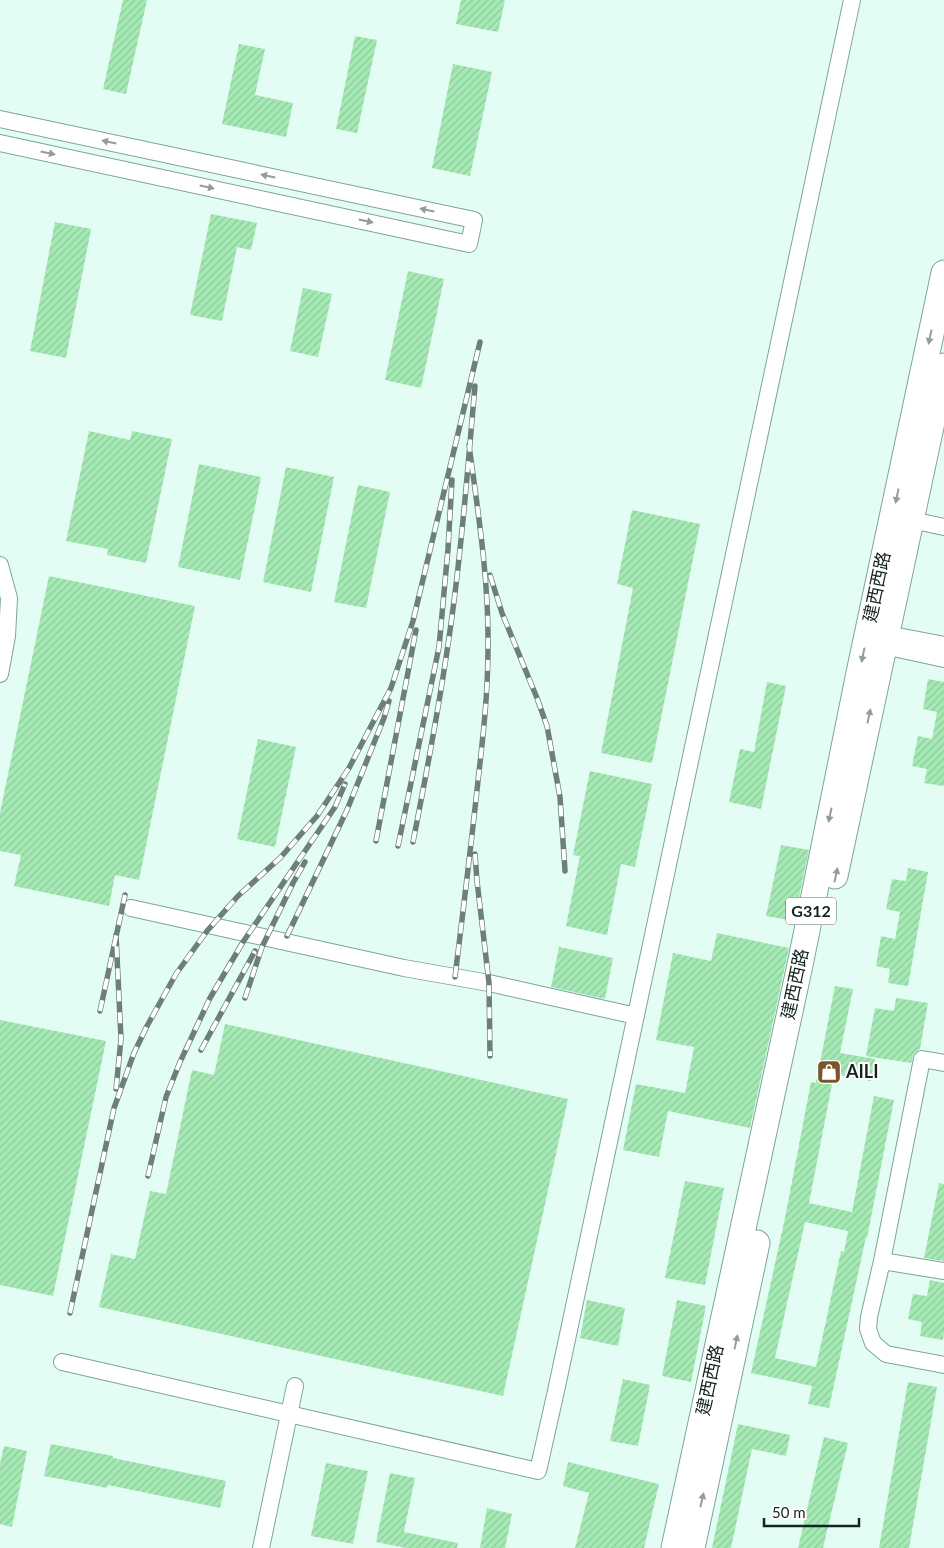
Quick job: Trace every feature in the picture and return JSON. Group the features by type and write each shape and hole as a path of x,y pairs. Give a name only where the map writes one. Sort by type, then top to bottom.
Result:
{"highway":[{"name":"建西西路","path":"674,1548 800,965 859,673 944,273"},
{"name":"建西西路","path":"692,1548 944,366"}],"street":[{"path":"62,1362 538,1471 852,0"},
{"path":"0,119 474,220 469,244 0,143"},
{"path":"160,177 165,154"},
{"path":"911,520 944,526"},
{"path":"0,566 9,598 7,636 0,674"},
{"path":"886,640 944,645"},
{"path":"886,640 944,659"},
{"path":"131,908 404,968 490,983 636,1016"},
{"path":"944,1063 922,1059 868,1329 873,1343 886,1354 944,1365"},
{"path":"882,1261 944,1271"},
{"path":"261,1548 295,1386"}],"building":[{"path":"123,0 147,0 126,94 103,89"},
{"path":"461,0 505,0 498,32 456,24"},
{"path":"355,36 377,40 357,133 336,129"},
{"path":"239,44 265,49 255,95 293,103 286,137 222,124"},
{"path":"453,64 492,72 470,176 432,168"},
{"path":"211,214 257,223 251,250 237,247 222,321 190,315"},
{"path":"55,222 91,229 66,358 30,351"},
{"path":"408,271 444,279 421,388 385,380"},
{"path":"303,288 332,294 318,357 290,351"},
{"path":"89,431 130,440 132,431 172,439 146,563 107,555 108,549 66,541"},
{"path":"199,464 261,477 240,580 178,567"},
{"path":"286,467 334,477 311,592 263,582"},
{"path":"358,485 390,492 366,608 334,602"},
{"path":"632,510 700,524 652,763 601,753 633,588 617,584"},
{"path":"49,576 195,606 139,880 115,875 109,906 14,886 21,855 0,851 0,813"},
{"path":"928,679 944,682 944,786 924,783 927,769 912,766 918,736 932,739 937,712 923,709"},
{"path":"767,682 786,686 761,809 729,802 740,749 754,752"},
{"path":"258,739 296,747 275,847 237,839"},
{"path":"590,771 652,784 635,867 621,864 607,935 566,926 580,856 573,855"},
{"path":"781,845 809,850 794,921 766,916"},
{"path":"908,868 928,872 908,986 888,983 890,969 876,966 881,936 895,939 900,912 886,909 892,879 906,881"},
{"path":"717,933 789,948 750,1128 668,1111 659,1157 623,1150 636,1084 685,1093 694,1047 656,1040 673,953 711,961"},
{"path":"559,947 613,958 605,999 551,987"},
{"path":"835,986 853,989 840,1053 875,1059 871,1081 834,1074 809,1203 852,1212 874,1096 894,1100 867,1238 829,1408 808,1404 812,1386 751,1373 785,1218 811,1082 816,1083","holes":["805,1222 848,1231 844,1252 841,1251 816,1367 775,1358"]},
{"path":"896,998 928,1003 920,1049 914,1053 911,1063 866,1056 875,1008 894,1011"},
{"path":"0,1020 106,1041 53,1296 0,1285"},
{"path":"225,1024 568,1099 503,1396 99,1307 111,1254 135,1259 150,1191 166,1194 192,1070 214,1075"},
{"path":"685,1181 724,1188 705,1285 665,1278"},
{"path":"939,1183 944,1184 944,1261 924,1258"},
{"path":"930,1280 944,1283 943,1340 920,1336 922,1322 908,1319 913,1294 927,1296"},
{"path":"587,1300 625,1308 618,1346 580,1338"},
{"path":"677,1300 706,1306 691,1382 662,1376"},
{"path":"623,1379 650,1385 638,1446 610,1441"},
{"path":"908,1382 937,1387 909,1548 879,1548"},
{"path":"738,1424 790,1435 786,1456 752,1449 731,1548 712,1548"},
{"path":"824,1437 848,1443 823,1548 798,1548"},
{"path":"51,1444 226,1481 220,1508 108,1485 107,1488 44,1476"},
{"path":"4,1446 27,1451 12,1527 0,1524 0,1464"},
{"path":"568,1462 659,1484 644,1548 575,1548 589,1493 563,1486"},
{"path":"326,1463 368,1471 353,1544 311,1536"},
{"path":"390,1473 415,1478 404,1532 458,1543 457,1548 406,1548 376,1542"},
{"path":"487,1508 512,1514 505,1548 480,1548"}],"railway":[{"path":"70,1313 114,1108 134,1053 147,1026 176,974 207,931 238,896 280,858 317,816 349,768 391,688 413,621 480,342"},
{"path":"413,842 446,660 456,586 475,386"},
{"path":"455,977 482,748 488,665 485,572 469,445"},
{"path":"398,846 439,647 452,480"},
{"path":"490,575 502,613 547,726 560,797 565,871"},
{"path":"376,841 416,630"},
{"path":"287,936 347,810 389,701"},
{"path":"148,1176 166,1097 210,998 243,942 335,807 345,784"},
{"path":"475,854 489,983 490,1056"},
{"path":"245,998 262,947 305,862"},
{"path":"100,1011 125,895"},
{"path":"116,935 121,1039 116,1089"},
{"path":"201,1050 255,951"}],"place":[{"name":"AILI","path":"829,1072"}]}
